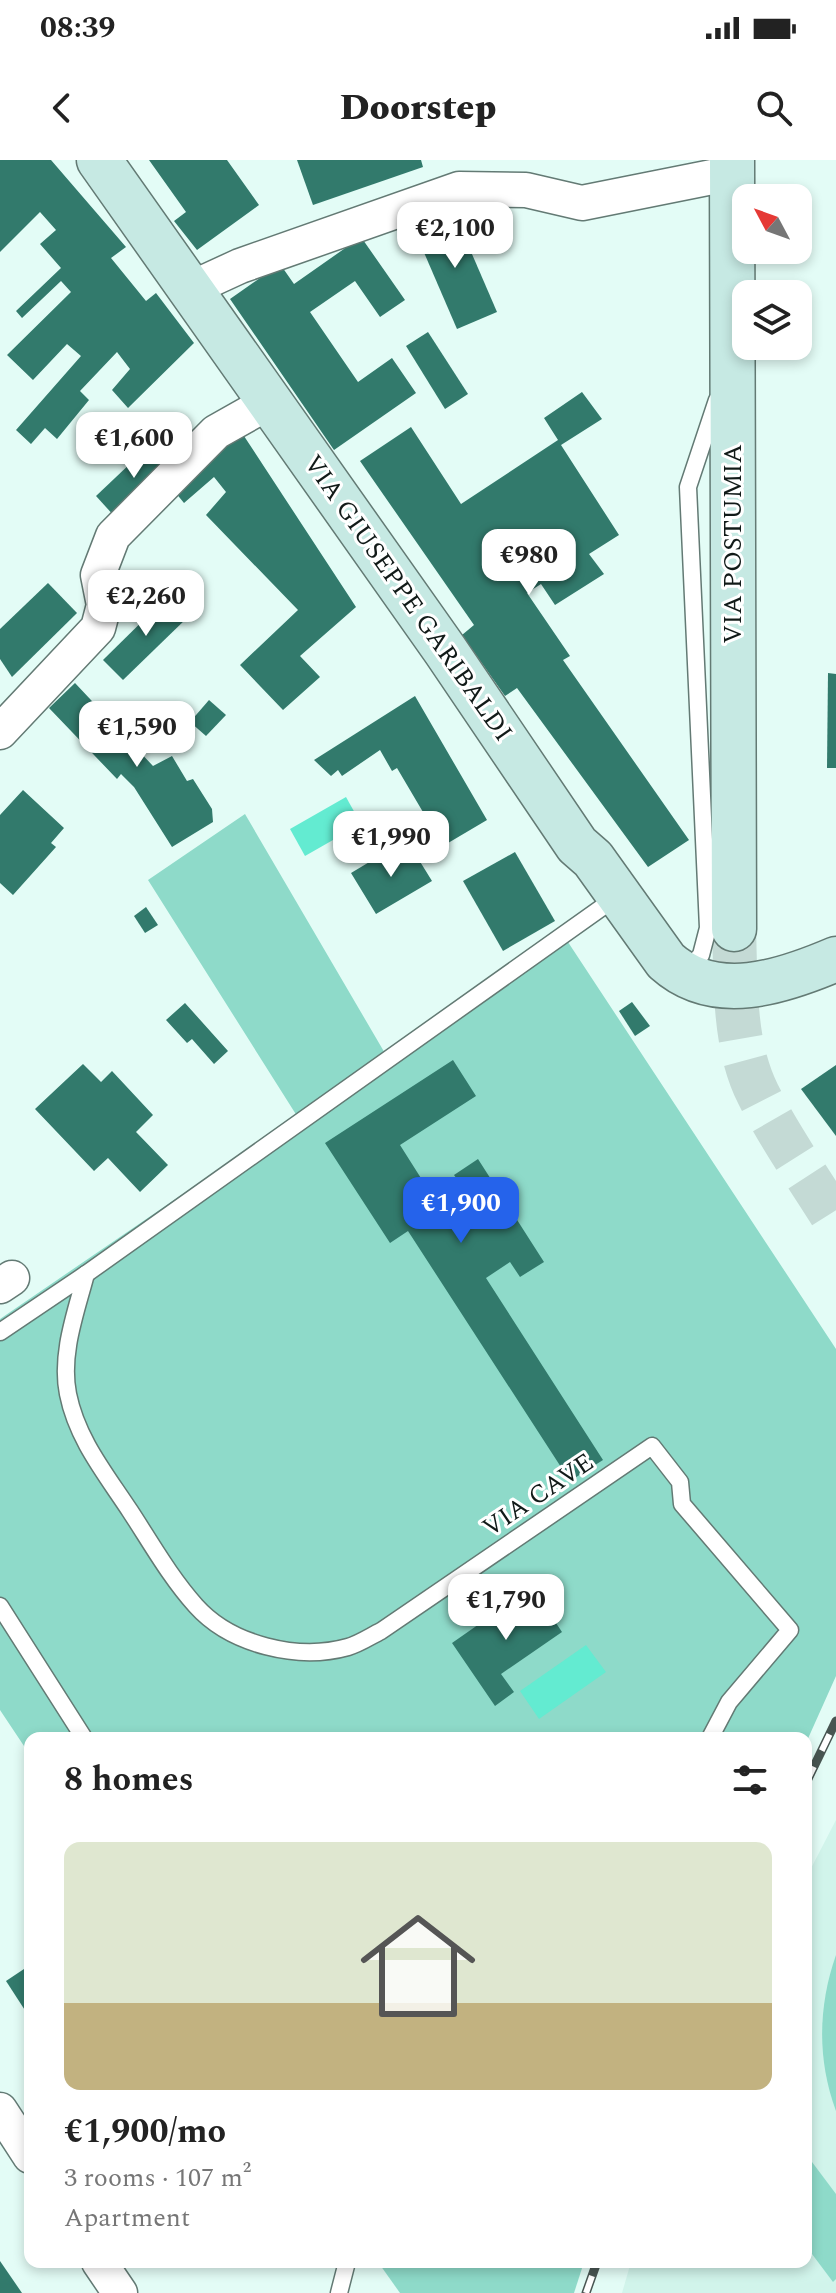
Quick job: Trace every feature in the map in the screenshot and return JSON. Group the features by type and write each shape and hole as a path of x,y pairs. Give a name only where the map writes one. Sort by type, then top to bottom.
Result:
{"street":[{"name":"VIA GIUSEPPE GARIBALDI","path":"99,160 271,401 577,845 593,859 652,945 682,975 711,985 748,987 796,976 836,959"},
{"path":"190,289 240,266 459,189 526,190 582,203 742,178"},
{"name":"VIA POSTUMIA","path":"732,280 732,247 742,178"},
{"name":"VIA POSTUMIA","path":"733,360 734,929"},
{"path":"0,732 98,628 104,605 98,575 113,536 216,432 271,401"},
{"path":"0,2110 24,2147"},
{"path":"103,2268 120,2293"}],"lane":[{"path":"682,975 701,955 708,928 688,487 732,356"},
{"path":"0,1332 618,896"},
{"name":"VIA CAVE","path":"86,1274 68,1343 67,1391 78,1432 172,1576 198,1608 229,1632 266,1646 306,1652 348,1647 381,1631 652,1446 680,1482 682,1504 790,1630 729,1702 713,1732"},
{"path":"0,1606 80,1732"},
{"path":"339,2293 345,2268"}],"shaded area":[{"path":"346,797 361,824 305,856 290,829"},
{"path":"245,814 386,1055 564,936 836,1349 836,1676 811,1732 24,1732 24,1746 0,1710 0,1319 297,1116 148,880"},
{"path":"586,1645 606,1672 539,1719 520,1691"},
{"path":"836,1820 836,2293 622,2293 629,2268 812,2268 812,1866"},
{"path":"836,1955 836,2111 825,2072 822,2033 826,1994"},
{"path":"812,2162 836,2194 836,2279 833,2282 812,2254"},
{"path":"382,2268 582,2268 574,2293 400,2293"}],"building":[{"path":"0,160 51,160 126,247 111,258 146,301 156,293 194,343 128,408 112,390 130,369 117,352 80,391 89,400 57,439 45,428 31,444 16,430 81,356 67,344 33,380 7,355 71,292 61,281 22,318 16,311 61,268 40,244 56,230 40,212 0,252"},
{"path":"149,160 227,160 259,205 197,250 174,221 186,212"},
{"path":"297,160 421,160 423,167 313,205"},
{"path":"453,210 497,312 457,329 413,227"},
{"path":"361,237 405,300 380,317 355,281 310,312 358,382 392,358 416,393 334,450 230,299 280,264 294,284"},
{"path":"428,332 468,394 445,409 406,346"},
{"path":"582,392 602,419 561,445 619,535 589,554 604,574 555,605 541,584 527,593 570,656 563,660 689,840 648,867 517,688 505,696 462,635 474,625 360,461 411,427 461,504 558,440 544,418"},
{"path":"242,433 356,607 300,656 320,677 283,710 240,665 298,610 206,515 226,492 214,477 184,503 175,492"},
{"path":"153,442 173,463 116,518 96,496"},
{"path":"48,583 77,613 12,677 0,659 0,629"},
{"path":"169,595 189,616 123,680 103,660"},
{"path":"828,673 836,674 836,768 827,768"},
{"path":"75,683 153,766 172,756 187,781 193,779 212,809 213,822 172,847 134,787 121,774 117,779 49,708"},
{"path":"415,696 487,820 443,846 397,768 392,771 380,750 342,776 338,770 331,776 314,760"},
{"path":"209,700 226,715 206,736 190,722"},
{"path":"23,790 64,828 51,843 56,847 13,895 0,883 0,815"},
{"path":"411,847 432,881 376,914 351,873 386,852 390,859"},
{"path":"515,852 555,921 503,951 463,881"},
{"path":"146,907 158,925 145,933 134,916"},
{"path":"632,1002 650,1026 635,1036 619,1011"},
{"path":"185,1003 228,1051 214,1064 192,1039 187,1043 166,1020"},
{"path":"453,1060 476,1096 400,1145 438,1205 464,1189 454,1175 478,1159 544,1262 520,1277 510,1262 486,1278 603,1460 570,1481 408,1231 390,1243 325,1143"},
{"path":"83,1064 101,1082 112,1071 153,1115 136,1132 168,1165 140,1192 108,1158 94,1171 35,1109"},
{"path":"836,1065 836,1136 801,1089"},
{"path":"532,1587 562,1632 501,1674 514,1692 495,1706 452,1643"},
{"path":"24,1969 24,2009 6,1981"},
{"path":"0,2261 22,2293 0,2293"}],"tunnel":[{"path":"734,929 737,1013 750,1075 776,1127 836,1222"}],"railway":[{"path":"812,1771 836,1721"},
{"path":"586,2293 595,2268"}]}
